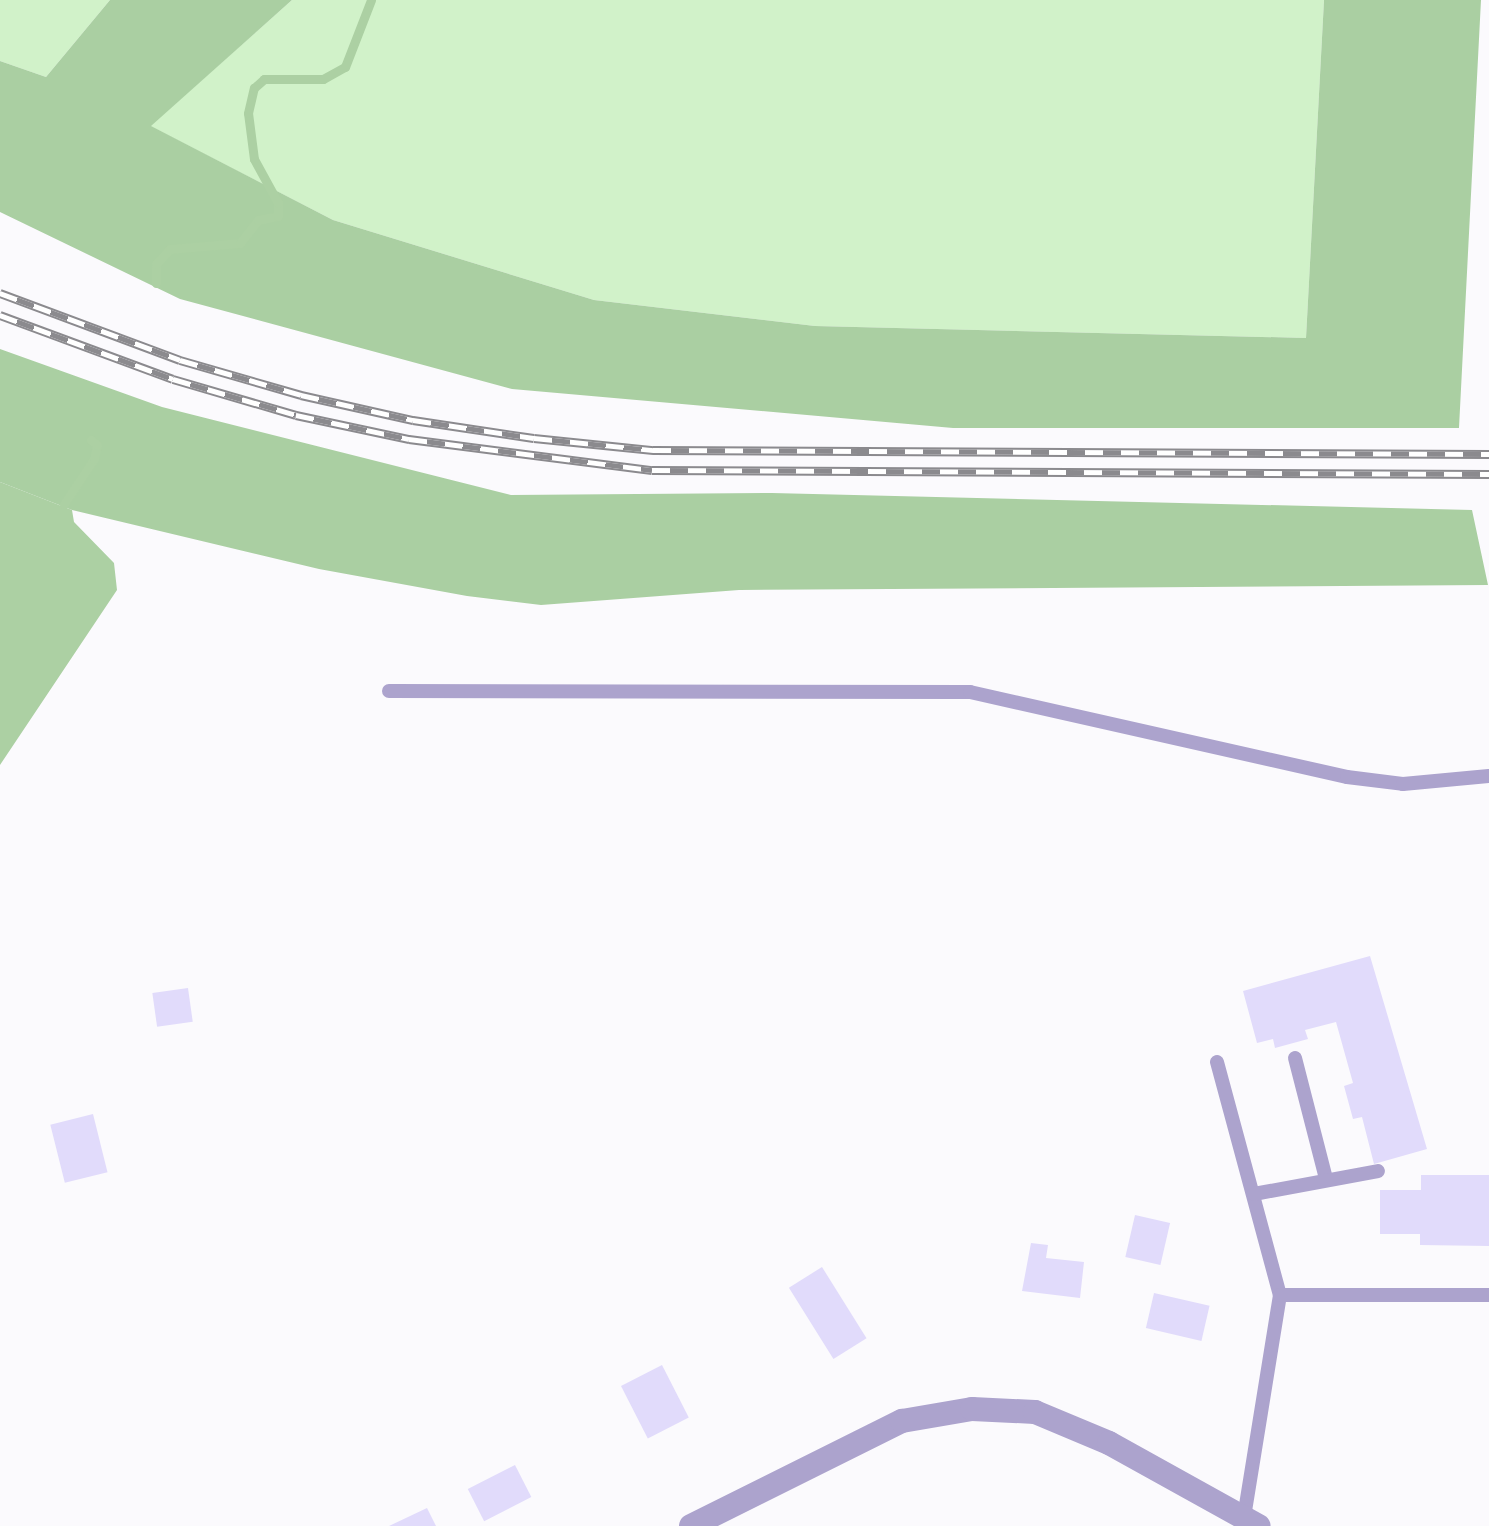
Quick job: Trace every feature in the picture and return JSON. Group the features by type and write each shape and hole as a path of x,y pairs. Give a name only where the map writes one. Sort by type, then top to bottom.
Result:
{"street":[{"path":"691,1526 902,1421 972,1409 1035,1412 1109,1443 1252,1522"}],"lane":[{"path":"389,691 970,692 1347,777 1403,784 1489,776"},
{"path":"1295,1058 1326,1179"},
{"path":"1217,1062 1280,1295 1252,1522"},
{"path":"1254,1194 1378,1171"},
{"path":"1280,1295 1489,1295"}],"shaded area":[{"path":"0,0 110,0 46,77 0,61"},
{"path":"110,0 292,0 151,126 333,220 594,300 815,326 1306,338 1324,0 1481,0 1459,428 953,428 512,389 180,299 0,212 0,61 46,77"},
{"path":"292,0 1324,0 1306,338 815,326 594,300 333,220 150,126"},
{"path":"0,349 162,407 511,495 772,493 1472,510 1488,585 739,590 541,605 467,596 319,569 72,510 0,482"},
{"path":"0,482 72,510 74,522 114,563 117,590 0,765"}],"building":[{"path":"1370,956 1427,1149 1374,1164 1362,1117 1353,1119 1344,1086 1353,1083 1336,1022 1305,1030 1308,1039 1275,1048 1273,1039 1257,1043 1243,991"},
{"path":"188,988 193,1022 157,1027 152,993"},
{"path":"93,1114 108,1172 65,1183 50,1125"},
{"path":"1421,1175 1489,1175 1489,1246 1420,1245 1420,1234 1380,1234 1380,1190 1421,1190"},
{"path":"1135,1215 1170,1223 1160,1265 1125,1257"},
{"path":"1031,1243 1048,1245 1046,1258 1084,1262 1080,1298 1022,1291"},
{"path":"822,1267 867,1338 833,1359 789,1288"},
{"path":"1154,1293 1210,1306 1201,1341 1146,1328"},
{"path":"662,1365 689,1418 648,1438 621,1386"},
{"path":"515,1465 531,1497 484,1521 468,1489"},
{"path":"427,1508 436,1526 389,1526"}],"waterway":[{"path":"156,283 156,264 170,249 240,243 258,220 278,216 278,203 254,159 248,113 254,88 264,79 323,79 345,67 371,0"},
{"path":"64,504 94,459 97,445 91,440"}],"railway":[{"path":"0,293 180,360 301,395 413,420 534,438 653,450 1489,454"},
{"path":"0,315 173,379 296,415 409,439 652,470 1489,474"}]}
